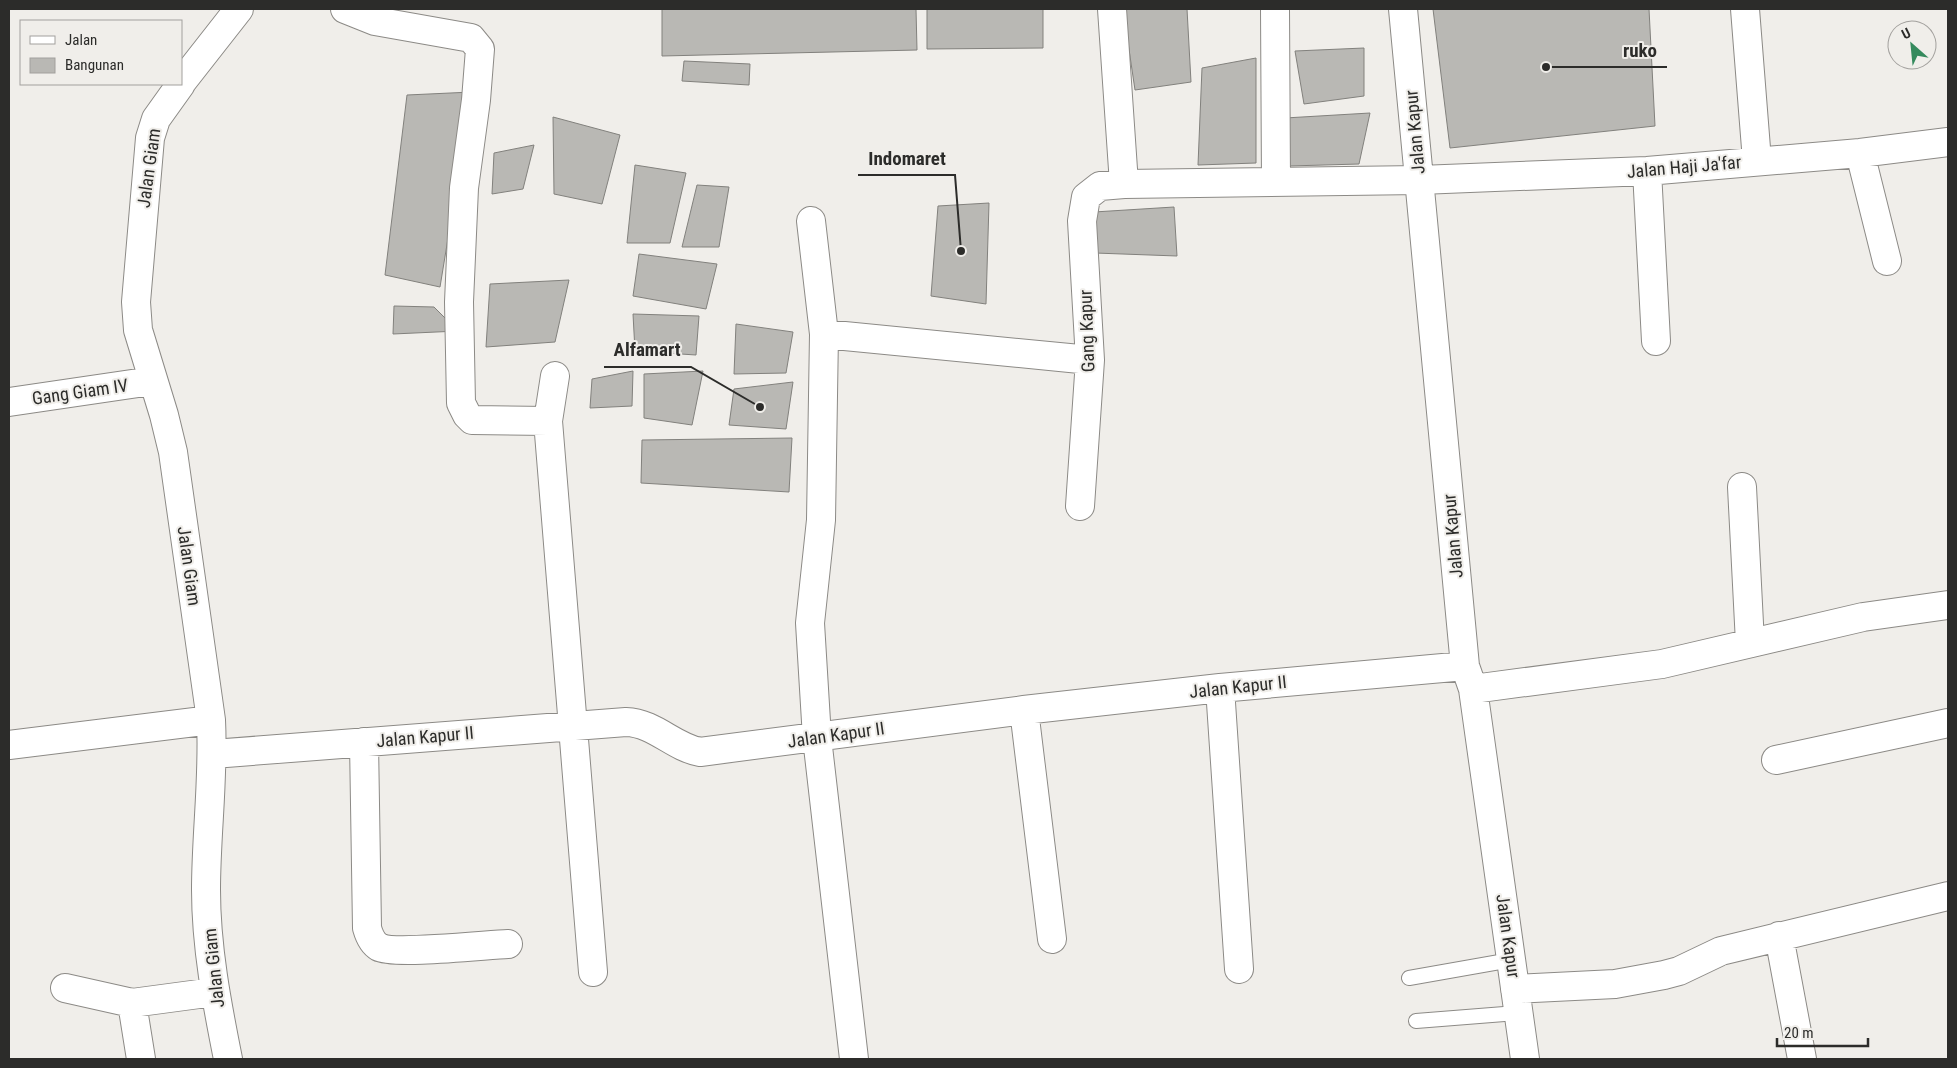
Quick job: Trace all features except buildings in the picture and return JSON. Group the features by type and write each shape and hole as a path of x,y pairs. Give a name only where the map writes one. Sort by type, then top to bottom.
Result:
{"street":[{"name":"Jalan Giam","path":"182,82 239,9"},
{"path":"345,9 375,21 471,38 480,49 476,100 464,188 459,302 461,403 466,415 472,420 548,421"},
{"path":"1112,9 1124,184"},
{"path":"1275,9 1276,182"},
{"name":"Jalan Kapur","path":"1403,9 1469,678 1525,1059"},
{"path":"1745,9 1757,161"},
{"name":"Jalan Giam","path":"180,85 156,119 150,138 146,164 136,302 138,330 152,381 164,415 173,452 211,720 213,754 208,822 206,893 214,992 228,1059"},
{"name":"Jalan Haji Ja'far","path":"1420,180 1648,171 1860,153 1948,142"},
{"path":"1860,153 1887,261"},
{"path":"1648,171 1656,341"},
{"name":"Gang Kapur","path":"1080,506 1090,360 1082,221 1086,197 1100,186 1124,184 1420,180"},
{"path":"811,221 824,334 821,520 810,623 817,738 854,1059"},
{"path":"824,334 1090,360"},
{"path":"555,376 548,421 593,972"},
{"name":"Gang Giam IV","path":"9,402 152,381"},
{"path":"1742,487 1750,643"},
{"name":"Jalan Kapur II","path":"213,754 572,725 638,722 654,728 682,747 700,752 1024,710 1220,688 1469,678 1662,664 1863,617 1948,605"},
{"path":"1220,688 1239,969"},
{"path":"1024,710 1052,939"},
{"path":"9,745 211,720"},
{"path":"1776,760 1948,723"},
{"path":"364,742 367,928 374,942 387,949 412,950 508,944"},
{"path":"1516,1001 1664,975 1711,955 1779,936 1948,896"},
{"path":"1779,936 1802,1059"},
{"path":"65,988 132,1003 214,992"},
{"path":"132,1003 141,1059"}],"lane":[{"path":"1409,978 1511,960"},
{"path":"1416,1021 1516,1001"}],"place":[{"name":"ruko","path":"1546,67"},
{"name":"Indomaret","path":"961,251"},
{"name":"Alfamart","path":"760,407"}]}
